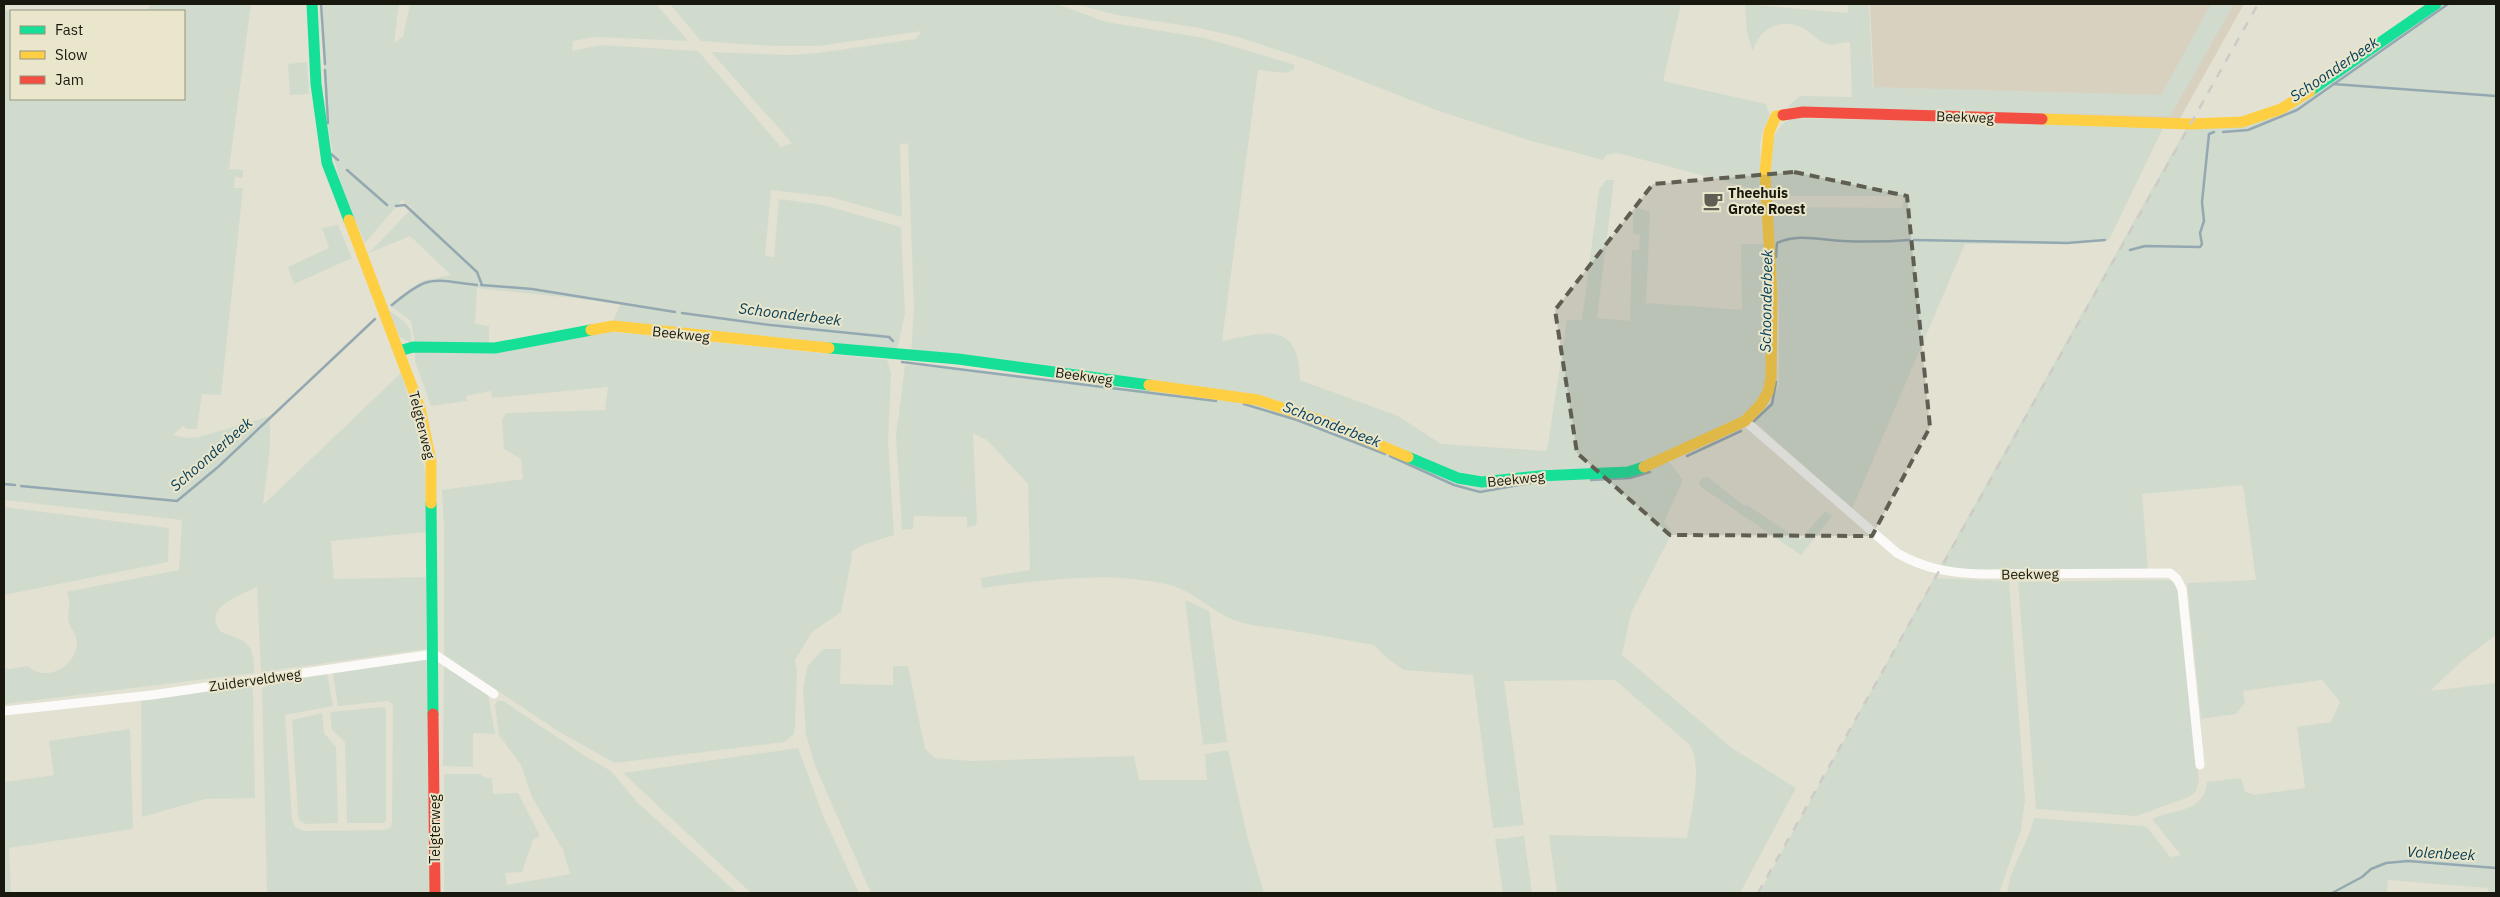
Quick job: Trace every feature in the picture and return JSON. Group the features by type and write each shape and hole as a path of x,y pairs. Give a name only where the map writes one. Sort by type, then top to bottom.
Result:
{"street":[{"name":"Telgterweg","path":"312,4 312,29 319,115 327,163 420,408 431,461 435,893"},
{"name":"Beekweg","path":"399,351 413,347 495,348 613,326 896,355 958,359 1258,400 1325,422 1458,478 1482,482 1539,476 1628,472 1657,463 1745,421 1761,404 1768,392 1771,378 1772,282 1766,201 1766,143 1770,126 1776,116 1803,112 2190,124 2242,122 2281,109 2309,92 2436,4"},
{"name":"Beekweg","path":"1745,421 1897,553 1915,563 1952,573 2170,573 2177,579 2182,589 2200,765"},
{"path":"434,654 494,694"},
{"name":"Zuiderveldweg","path":"4,711 152,695 434,654"}],"highlighted area":[{"path":"1794,172 1907,196 1930,427 1872,536 1670,535 1577,453 1555,310 1653,184"}],"shaded area":[{"path":"1870,4 2244,4 2179,120 1875,112"}],"green space":[{"path":"149,4 251,4 229,169 243,170 243,178 235,177 234,188 243,188 221,395 202,394 197,429 186,429 183,426 173,435 187,438 199,437 270,416 270,447 263,505 401,373 416,421 425,472 426,532 331,541 334,579 426,577 426,649 261,672 257,587 225,604 219,609 216,616 216,623 221,632 237,638 248,645 253,656 254,673 4,704 4,667 9,669 28,666 35,671 51,673 65,666 71,660 77,641 69,623 69,600 66,592 179,570 182,520 4,500 4,11 10,10 10,100 185,100 185,10 148,10"},
{"path":"323,4 399,4 394,43 403,37 410,4 656,4 688,41 595,37 573,41 572,51 601,45 698,51 781,147 792,143 711,52 791,55 818,53 916,39 922,31 819,46 773,46 701,41 670,4 1057,4 1106,22 1205,38 1295,65 1294,69 1287,73 1258,70 1222,341 1266,334 1277,335 1286,339 1294,347 1300,380 1398,416 1441,444 1547,451 1567,320 1582,320 1599,190 1606,180 1614,180 1597,318 1630,321 1632,250 1639,250 1640,235 1633,234 1633,214 1637,208 1650,212 1646,303 1742,310 1741,244 1764,244 1768,313 1767,386 1748,413 1638,466 1505,478 1458,475 1267,398 911,352 914,310 908,143 900,145 902,217 830,197 771,190 765,256 774,257 779,199 823,205 901,227 905,314 897,350 612,323 621,303 477,288 475,324 489,326 489,344 415,343 411,321 389,305 422,281 451,275 410,236 369,253 412,208 402,200 365,243 350,209 332,149 325,95"},
{"path":"1075,4 1681,4 1663,81 1766,104 1770,115 1763,130 1760,144 1761,191 1618,153 1606,155 1603,160 1528,140 1439,111 1308,60 1238,37 1199,28 1117,15"},
{"path":"1745,4 1848,13 1848,4 1869,4 1873,87 2161,95 2211,4 2234,4 2170,116 1787,107 1800,96 1852,97 1850,42 1827,44 1801,27 1785,24 1771,27 1765,31 1756,43 1753,51 1747,32"},
{"path":"2438,4 2496,4 2496,635 2463,660 2430,691 2496,683 2496,893 2488,893 2488,888 2388,880 2387,893 2007,893 2010,877 2030,832 2034,818 2147,827 2170,857 2181,855 2152,819 2195,804 2205,792 2207,782 2241,778 2245,791 2254,795 2305,788 2297,727 2331,722 2340,702 2322,680 2243,691 2245,703 2236,714 2201,719 2187,583 2256,580 2243,485 2142,494 2148,569 2070,571 1938,570 2188,125 2265,119"},
{"path":"307,62 309,94 290,95 288,64"},
{"path":"1793,118 2164,126 2109,240 2069,244 1965,244 1852,509 1754,421 1768,408 1779,385 1779,310 1772,207 1902,208 1904,196 1771,196 1770,163 1773,141 1777,131 1784,123"},
{"path":"338,225 352,258 294,284 288,267 329,248 322,228"},
{"path":"387,309 401,319 408,327 411,343 400,337"},
{"path":"606,331 887,360 891,373 888,442 894,535 863,545 851,552 852,557 841,612 812,632 795,660 797,670 794,734 784,742 615,763 561,733 444,655 444,527 442,490 523,479 521,459 504,449 502,420 506,413 605,410 608,387 492,398 491,391 466,396 467,401 431,406 415,361 415,351"},
{"path":"905,365 986,371 1241,401 1275,409 1482,486 1669,462 1683,480 1664,522 1671,530 1670,537 1631,613 1622,655 1732,748 1796,788 1740,893 1557,893 1549,835 1687,838 1696,778 1694,754 1690,745 1615,680 1504,681 1524,825 1493,828 1473,675 1404,670 1388,659 1374,645 1240,622 1221,614 1186,591 1166,584 1143,580 1097,577 1028,582 982,588 981,578 1030,570 1028,484 987,440 973,433 977,521 975,526 967,527 967,517 914,516 913,529 902,530 896,436"},
{"path":"1708,477 1744,506 1747,505 1800,540 1825,511 1832,516 1801,555 1701,487 1699,483 1702,478"},
{"path":"4,507 169,528 168,562 4,595"},
{"path":"1934,578 2009,581 2025,800 2021,830 1999,893 1759,893"},
{"path":"2170,580 2179,587 2199,780 2196,791 2189,797 2136,816 2036,809 2018,582"},
{"path":"1185,600 1209,611 1227,742 1203,745"},
{"path":"823,649 841,649 840,684 893,685 893,666 908,666 925,749 935,758 971,761 1134,756 1139,780 1207,780 1205,754 1228,750 1247,836 1264,893 871,893 816,768 806,735 803,690 807,667"},
{"path":"425,659 428,663 430,893 267,893 262,690 267,683 327,674 333,706 285,715 292,819 295,827 304,831 385,830 391,827 392,821 393,704 387,701 338,706 333,673"},
{"path":"444,665 488,695 495,734 473,733 473,767 443,766"},
{"path":"250,685 253,690 255,798 205,799 142,817 141,699"},
{"path":"497,701 503,701 585,756 611,771 637,802 737,893 444,893 444,774 480,774 485,778 492,778 493,794 518,793 540,836 533,840 522,872 505,873 507,885 570,874 563,850 532,797 521,765 499,735 495,705"},
{"path":"383,707 386,709 386,820 383,823 347,823 345,742 332,730 330,712"},
{"path":"322,713 324,733 336,747 338,823 306,824 300,821 298,814 292,720"},
{"path":"130,729 133,829 9,848 11,893 4,893 4,774 5,782 54,775 49,741"},
{"path":"798,748 824,818 859,893 751,893 623,773"},
{"path":"1524,836 1532,893 1503,893 1495,838"}],"waterway":[{"path":"321,4 325,64"},
{"name":"Schoonderbeek","path":"2223,132 2248,130 2297,110 2448,4"},
{"path":"325,70 328,123"},
{"path":"2333,84 2496,96"},
{"name":"Schoonderbeek","path":"2130,250 2145,246 2200,247 2202,244 2200,233 2204,221 2202,202 2209,134 2214,132"},
{"path":"331,154 338,160"},
{"path":"347,170 387,205"},
{"path":"396,206 405,205 477,272 482,285"},
{"name":"Schoonderbeek","path":"1776,257 1777,243 1793,238 1859,242 1909,240"},
{"name":"Schoonderbeek","path":"1914,240 2067,243 2105,240"},
{"name":"Schoonderbeek","path":"392,305 415,288 432,281 477,285"},
{"name":"Schoonderbeek","path":"481,285 532,289 675,312"},
{"name":"Schoonderbeek","path":"682,313 770,325 889,337 893,341"},
{"name":"Schoonderbeek","path":"21,486 177,501 218,467 375,319"},
{"name":"Schoonderbeek","path":"902,362 1216,401"},
{"name":"Schoonderbeek","path":"1753,422 1772,404 1776,382"},
{"name":"Schoonderbeek","path":"1244,404 1297,420 1385,454"},
{"name":"Schoonderbeek","path":"1687,456 1741,431"},
{"name":"Schoonderbeek","path":"1390,456 1454,485 1480,492 1536,482"},
{"name":"Schoonderbeek","path":"1591,480 1630,478 1650,472"},
{"name":"Schoonderbeek","path":"4,484 15,485"},
{"name":"Volenbeek","path":"2332,893 2362,877 2371,869 2386,863 2408,861 2496,868"}],"railway":[{"path":"1758,893 2258,4"}],"traffic: fast":[{"path":"312,4 316,84 327,163 349,220"},
{"path":"2310,91 2436,4"},
{"path":"399,351 413,347 495,348 591,330"},
{"path":"829,348 958,359 1149,385"},
{"path":"1408,457 1458,478 1482,482 1539,476 1628,472 1644,467"},
{"path":"431,503 433,714"}],"traffic: slow":[{"path":"2042,119 2190,124 2242,122 2281,109 2310,91"},
{"path":"1644,467 1745,421 1761,404 1768,392 1771,378 1772,295 1765,173 1769,132 1776,116 1783,115"},
{"path":"349,220 420,408 431,461 431,503"},
{"path":"591,330 613,326 829,348"},
{"path":"1149,385 1258,400 1325,422 1408,457"}],"traffic: jam":[{"path":"1783,115 1803,112 2042,119"},
{"path":"433,714 435,893"}],"place":[{"name":"Theehuis Grote Roest","path":"1713,201"}]}
